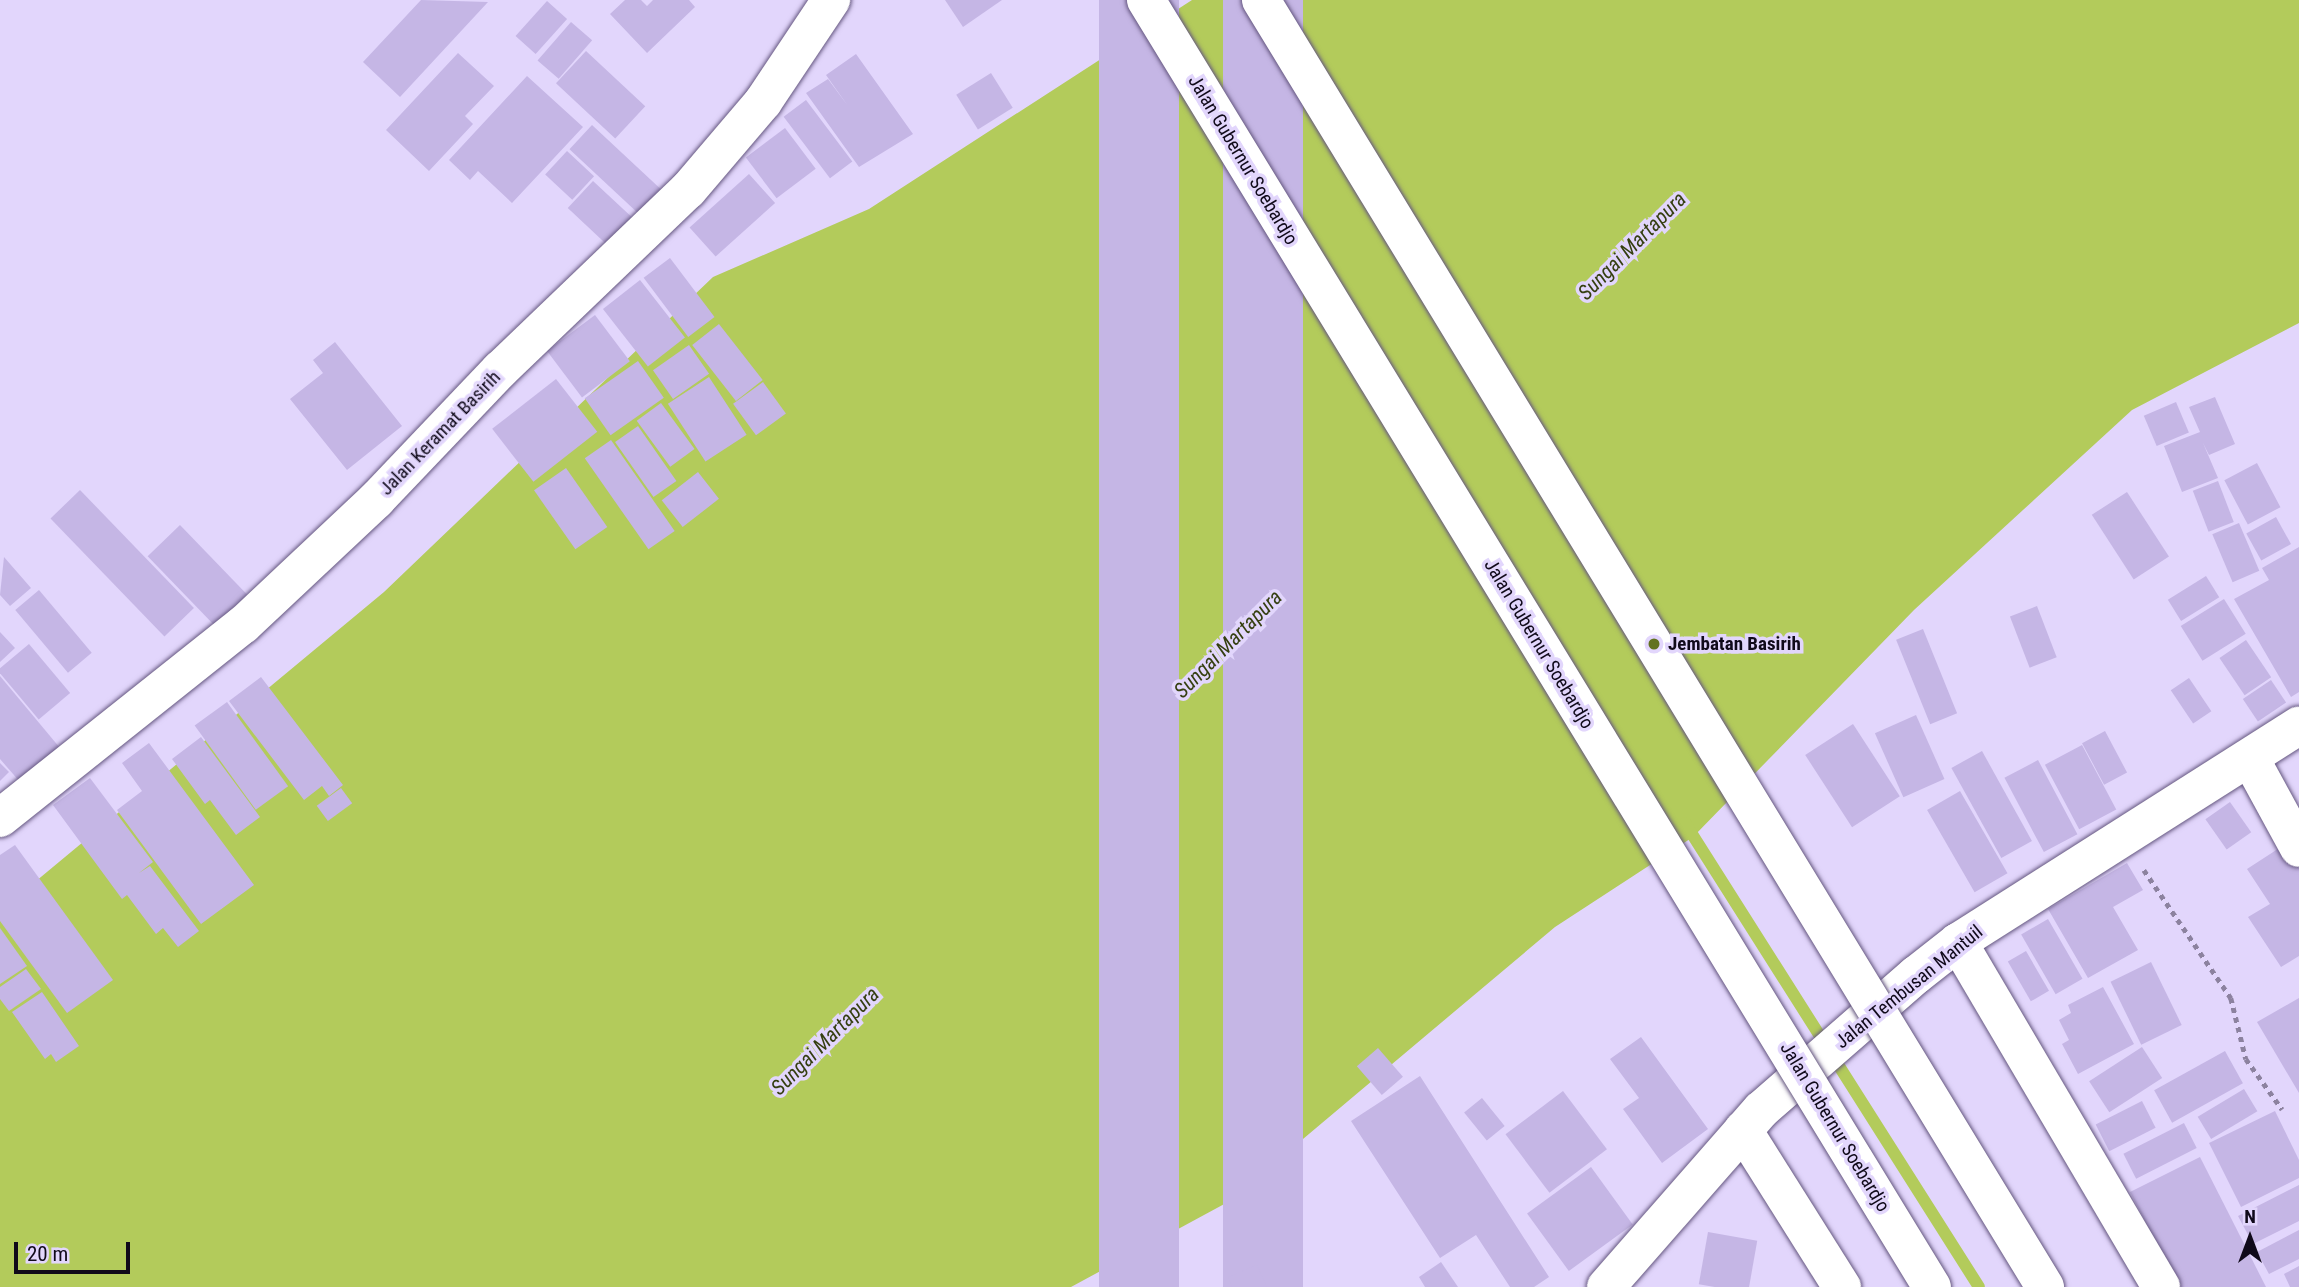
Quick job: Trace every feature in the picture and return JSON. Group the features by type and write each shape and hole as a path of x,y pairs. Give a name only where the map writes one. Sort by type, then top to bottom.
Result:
{"main road":[{"name":"Jalan Keramat Basirih","path":"0,818 243,625 376,500 500,370 688,190 763,102 831,0"},
{"name":"Jalan Gubernur Soebardjo","path":"1146,0 1932,1287"},
{"path":"1261,0 2045,1287"},
{"name":"Jalan Tembusan Mantuil","path":"1606,1287 1761,1110 1958,942 2251,760 2299,726"},
{"path":"2251,760 2299,848"},
{"path":"1958,942 2161,1287"},
{"path":"1743,1130 1842,1287"}],"path":[{"path":"2122,838 2231,998 2246,1059 2282,1109"}],"water":[{"name":"Sungai Martapura","path":"1192,0 2299,0 2299,323 2132,410 1914,610 1693,837 1555,927 1228,1202 1071,1287 0,1287 0,911 384,592 713,277 869,209"}],"building":[{"path":"421,0 488,2 400,97 363,62"},
{"path":"625,0 641,0 647,6 653,0 689,0 695,7 647,53 610,14"},
{"path":"945,0 1002,0 963,27"},
{"path":"1099,0 1179,0 1179,1287 1099,1287"},
{"path":"1223,0 1303,0 1303,1287 1223,1287"},
{"path":"547,1 567,19 536,54 516,36"},
{"path":"571,22 592,40 559,79 538,60"},
{"path":"586,51 645,106 615,138 556,83"},
{"path":"458,53 494,86 465,116 473,124 429,171 386,130"},
{"path":"856,54 913,134 859,167 806,93 828,79 848,106 826,75"},
{"path":"991,73 1013,108 978,129 956,95"},
{"path":"527,76 583,127 512,203 478,171 470,180 449,160"},
{"path":"806,100 852,161 830,178 784,117"},
{"path":"592,125 667,195 645,219 569,149"},
{"path":"785,128 816,169 777,198 746,157"},
{"path":"567,151 594,176 572,200 545,174"},
{"path":"749,174 775,203 716,257 690,228"},
{"path":"593,181 632,218 607,245 568,208"},
{"path":"670,258 715,317 688,337 644,278"},
{"path":"640,280 685,338 648,366 603,309"},
{"path":"595,315 630,361 582,397 547,351"},
{"path":"719,324 763,380 736,401 692,345"},
{"path":"335,342 402,426 347,470 290,399 323,373 313,360"},
{"path":"689,345 709,374 673,399 653,370"},
{"path":"638,361 664,398 611,435 585,398"},
{"path":"709,377 747,435 705,462 668,404"},
{"path":"556,379 597,432 533,482 492,429"},
{"path":"763,382 786,414 756,435 733,404"},
{"path":"2215,397 2235,444 2209,455 2203,443 2218,478 2182,492 2164,446 2200,432 2189,407"},
{"path":"2176,402 2189,432 2157,446 2144,416"},
{"path":"661,403 695,449 670,467 637,421"},
{"path":"638,426 676,481 653,497 615,442"},
{"path":"611,440 675,531 648,549 585,458"},
{"path":"2257,463 2280,507 2248,525 2224,480"},
{"path":"566,468 607,527 575,549 534,490"},
{"path":"698,472 719,499 683,527 662,500"},
{"path":"2218,481 2234,522 2209,532 2193,491"},
{"path":"80,490 194,608 164,636 51,518"},
{"path":"2127,492 2169,557 2134,579 2092,515"},
{"path":"2276,517 2291,544 2261,561 2246,533"},
{"path":"2239,523 2259,571 2233,582 2212,534"},
{"path":"180,525 258,606 225,637 148,556"},
{"path":"2299,547 2299,692 2291,697 2234,599 2269,580 2262,568"},
{"path":"4,557 31,588 10,606 0,595"},
{"path":"2206,576 2219,597 2181,621 2168,600"},
{"path":"39,590 92,653 68,673 15,610"},
{"path":"2224,599 2246,634 2202,661 2181,626"},
{"path":"2037,606 2057,657 2030,668 2010,616"},
{"path":"1923,629 1957,713 1930,724 1896,640"},
{"path":"0,632 15,648 0,662"},
{"path":"2246,640 2271,677 2245,695 2219,658"},
{"path":"29,644 70,693 39,719 0,673 0,668"},
{"path":"0,676 60,748 20,782 0,759"},
{"path":"261,677 343,785 329,796 322,786 304,800 229,701"},
{"path":"2189,678 2211,711 2193,723 2171,690"},
{"path":"2271,680 2286,702 2258,721 2243,699"},
{"path":"227,702 288,786 256,810 195,726"},
{"path":"1916,715 1944,779 1903,797 1875,733"},
{"path":"1853,724 1900,796 1852,827 1805,755"},
{"path":"2105,731 2127,772 2104,785 2082,743"},
{"path":"201,737 260,817 236,835 210,800 205,804 172,759"},
{"path":"149,743 254,885 201,924 117,810 142,791 122,763"},
{"path":"2082,745 2116,809 2079,829 2045,765"},
{"path":"1982,751 2032,841 2001,858 1951,768"},
{"path":"2038,760 2077,834 2044,852 2004,778"},
{"path":"0,763 9,772 0,781"},
{"path":"90,778 153,862 139,873 150,866 199,931 178,947 163,928 156,934 127,895 122,899 53,805"},
{"path":"341,788 352,803 328,821 317,806"},
{"path":"1960,791 2008,873 1975,892 1927,810"},
{"path":"2230,802 2251,832 2227,850 2205,819"},
{"path":"15,845 113,980 67,1013 0,921 0,855"},
{"path":"2284,845 2299,868 2299,956 2281,967 2248,917 2270,904 2247,869"},
{"path":"2127,863 2143,890 2113,907 2138,950 2088,978 2048,909"},
{"path":"2048,919 2082,979 2056,994 2021,934"},
{"path":"0,928 27,966 0,984"},
{"path":"2026,951 2049,991 2031,1001 2008,962"},
{"path":"2151,962 2182,1025 2141,1045 2111,982"},
{"path":"26,969 41,989 9,1011 0,999 0,987"},
{"path":"2103,987 2134,1044 2078,1074 2062,1044 2069,1040 2059,1020 2071,1013 2068,1005"},
{"path":"42,992 79,1046 56,1062 51,1054 45,1059 12,1012"},
{"path":"2299,998 2299,1093 2257,1022"},
{"path":"1641,1037 1708,1129 1662,1163 1623,1109 1639,1098 1610,1059"},
{"path":"2142,1047 2162,1078 2109,1112 2089,1081"},
{"path":"1378,1048 1403,1077 1382,1095 1357,1066"},
{"path":"2225,1051 2243,1083 2172,1123 2154,1090"},
{"path":"1420,1076 1549,1277 1534,1287 1510,1287 1476,1235 1440,1258 1351,1121"},
{"path":"2244,1089 2257,1111 2211,1139 2198,1117"},
{"path":"1563,1091 1607,1149 1549,1193 1505,1134"},
{"path":"1482,1098 1505,1126 1487,1140 1464,1112"},
{"path":"2142,1101 2156,1128 2109,1151 2096,1125"},
{"path":"2275,1111 2299,1160 2299,1178 2241,1207 2209,1143"},
{"path":"2184,1123 2197,1148 2136,1179 2123,1154"},
{"path":"2200,1157 2266,1287 2179,1287 2130,1192"},
{"path":"1591,1167 1633,1224 1569,1271 1527,1213"},
{"path":"2299,1185 2299,1221 2253,1244 2238,1216"},
{"path":"2299,1230 2299,1259 2269,1274 2257,1252"},
{"path":"1708,1232 1757,1241 1749,1287 1699,1284"},
{"path":"1441,1262 1458,1287 1425,1287 1419,1277"},
{"path":"1257,1265 1267,1287 1232,1287 1228,1277"},
{"path":"2299,1266 2299,1287 2290,1287 2284,1274"}],"waterway":[{"path":"1685,823 1979,1287"}],"place":[{"name":"Jembatan Basirih","path":"1654,644"}]}
